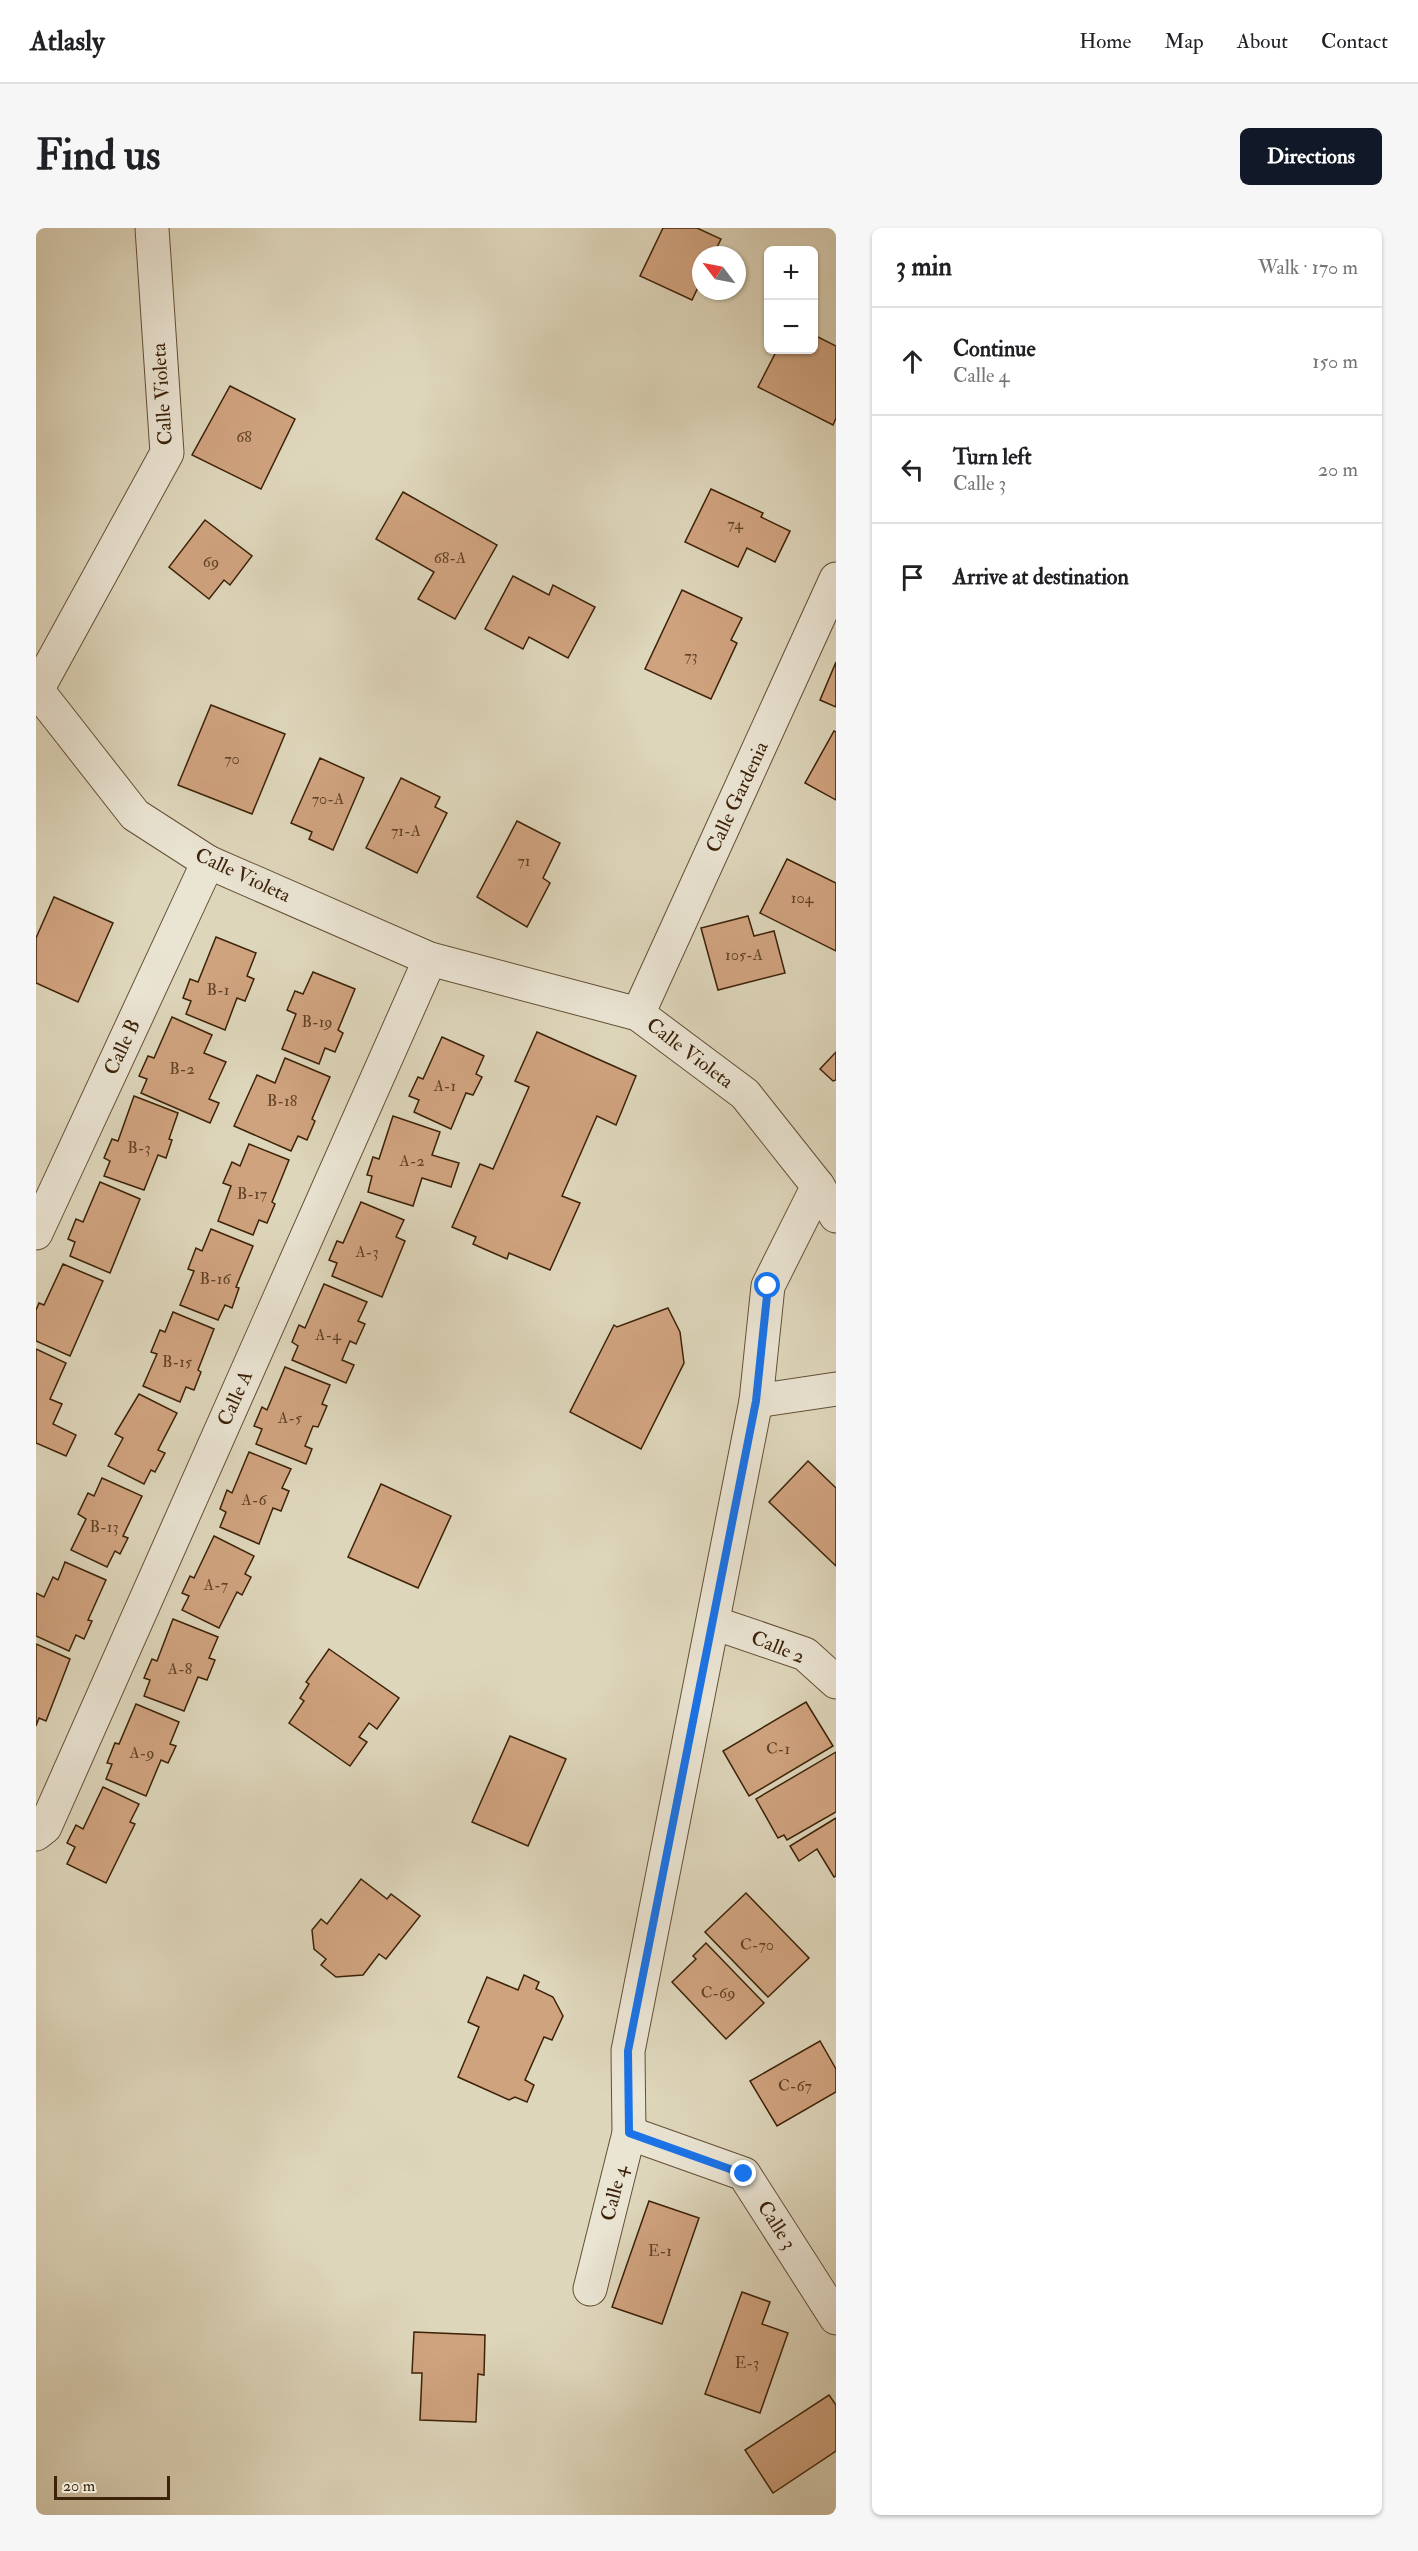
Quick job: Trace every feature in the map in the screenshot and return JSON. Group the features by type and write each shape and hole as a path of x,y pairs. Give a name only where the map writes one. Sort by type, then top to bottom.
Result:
{"street":[{"name":"Calle Violeta","path":"152,228 167,453 36,690 135,815 208,862 430,958 638,1014 745,1094 818,1185 836,1216"},
{"name":"Calle Gardenia","path":"638,1014 836,579"},
{"name":"Calle B","path":"36,1233 208,862"},
{"name":"Calle A","path":"36,1834 45,1827 50,1816 430,958"},
{"name":"Calle 4","path":"590,2289 629,2133 628,2051 756,1401 768,1286 818,1185"},
{"path":"756,1401 836,1389"},
{"name":"Calle 2","path":"714,1623 805,1654 836,1682"},
{"name":"Calle 3","path":"629,2133 744,2174 836,2318"}],"building":[{"path":"663,228 697,228 721,239 718,246 692,246 692,300 640,276"},
{"path":"818,337 836,346 836,418 833,425 758,387 775,354 818,354"},
{"path":"230,386 295,419 261,489 192,455"},
{"path":"711,489 763,513 761,517 790,531 775,562 747,548 738,567 685,542"},
{"path":"403,492 497,545 455,619 418,599 434,572 376,539"},
{"path":"205,520 252,556 230,585 224,580 209,599 169,567"},
{"path":"513,576 549,595 553,585 595,607 568,658 529,637 523,649 485,629"},
{"path":"682,590 742,618 731,640 737,643 711,699 645,669"},
{"path":"836,662 836,707 820,700"},
{"path":"211,705 285,734 252,814 178,785"},
{"path":"834,731 836,732 836,800 805,783"},
{"path":"320,758 364,778 333,850 309,839 312,832 291,823"},
{"path":"401,778 440,797 435,807 447,813 417,873 366,848"},
{"path":"517,821 560,843 543,878 550,883 527,927 477,897"},
{"path":"787,859 836,883 836,951 760,913"},
{"path":"54,897 113,923 78,1002 36,983 36,938"},
{"path":"748,916 754,936 774,931 785,973 718,990 701,928"},
{"path":"216,937 256,953 247,976 254,979 245,1001 237,998 225,1030 186,1014 191,1001 183,998 190,979 198,982"},
{"path":"313,972 355,989 338,1030 343,1033 335,1052 325,1048 319,1064 282,1049 296,1014 287,1010 295,991 303,994"},
{"path":"172,1017 212,1035 204,1053 226,1062 209,1099 219,1103 210,1123 141,1093 147,1079 139,1076 148,1056 154,1058"},
{"path":"537,1032 636,1076 616,1125 597,1116 562,1196 580,1203 550,1270 509,1253 507,1259 473,1244 476,1237 452,1227 480,1164 493,1169 529,1087 515,1081"},
{"path":"442,1037 484,1056 476,1074 482,1077 473,1095 466,1093 451,1129 414,1112 419,1100 409,1096 418,1077 423,1079"},
{"path":"836,1052 836,1080 833,1081 820,1069"},
{"path":"285,1058 330,1077 312,1119 315,1121 307,1140 298,1136 291,1151 234,1126 257,1075 275,1083"},
{"path":"134,1096 178,1113 169,1139 172,1140 166,1158 158,1155 144,1190 104,1176 110,1161 104,1158 112,1139 118,1141"},
{"path":"393,1116 440,1132 432,1155 459,1163 451,1187 422,1178 413,1206 368,1192 372,1176 367,1175 373,1157 379,1159"},
{"path":"249,1144 289,1160 272,1202 275,1204 267,1223 259,1220 253,1235 218,1221 231,1186 223,1183 232,1162 240,1166"},
{"path":"100,1182 140,1199 110,1273 70,1256 75,1242 68,1239 76,1219 83,1222"},
{"path":"361,1202 404,1220 396,1237 405,1241 382,1297 332,1276 337,1263 329,1260 337,1241 343,1243"},
{"path":"211,1229 253,1246 236,1287 239,1288 232,1308 225,1305 218,1320 180,1305 194,1271 188,1269 196,1248 202,1251"},
{"path":"63,1264 103,1281 70,1356 36,1341 36,1310 39,1303 44,1305"},
{"path":"324,1284 367,1302 358,1321 365,1324 356,1344 350,1341 342,1360 354,1365 346,1383 292,1360 298,1346 292,1342 299,1325 305,1328"},
{"path":"668,1308 680,1332 684,1363 641,1449 570,1412 614,1325 617,1327"},
{"path":"173,1312 214,1329 198,1370 201,1372 194,1390 186,1387 180,1402 143,1386 157,1354 151,1352 160,1330 165,1332"},
{"path":"36,1349 66,1363 50,1399 62,1404 53,1424 76,1435 66,1456 36,1443"},
{"path":"285,1367 330,1385 322,1404 327,1406 318,1427 313,1426 305,1446 312,1449 306,1464 256,1444 262,1429 254,1426 262,1407 267,1410"},
{"path":"139,1394 177,1413 158,1450 165,1453 155,1472 151,1470 144,1484 108,1466 123,1438 115,1434"},
{"path":"249,1452 291,1469 282,1488 289,1491 281,1511 273,1508 259,1544 220,1527 226,1512 220,1509 227,1490 232,1493"},
{"path":"808,1461 836,1488 836,1566 769,1502"},
{"path":"102,1478 142,1496 123,1536 128,1538 120,1554 115,1551 107,1567 71,1550 86,1519 78,1514 88,1493 94,1496"},
{"path":"381,1484 451,1516 418,1588 348,1557"},
{"path":"214,1536 254,1556 245,1574 251,1577 242,1595 237,1592 219,1628 182,1610 189,1596 182,1593 190,1576 194,1578"},
{"path":"65,1562 106,1580 88,1620 92,1621 84,1639 76,1635 69,1651 36,1636 36,1593 44,1597 53,1577 58,1580"},
{"path":"173,1619 218,1637 209,1658 215,1660 207,1680 198,1677 184,1711 144,1696 150,1680 144,1678 152,1659 157,1661"},
{"path":"36,1644 70,1659 46,1721 39,1718 36,1726"},
{"path":"329,1649 399,1698 377,1729 369,1723 359,1737 367,1742 350,1766 289,1723 304,1701 300,1698 309,1684 306,1682"},
{"path":"806,1702 833,1746 749,1796 723,1751"},
{"path":"136,1704 179,1722 170,1744 176,1746 168,1763 161,1760 146,1796 106,1779 112,1764 107,1763 115,1743 119,1744"},
{"path":"510,1736 566,1759 528,1846 472,1822"},
{"path":"836,1752 836,1812 787,1840 784,1835 778,1838 756,1799"},
{"path":"103,1787 139,1804 130,1822 135,1824 106,1883 67,1864 75,1847 67,1843 76,1825 83,1829"},
{"path":"836,1818 836,1876 834,1877 817,1849 799,1861 790,1846"},
{"path":"361,1879 387,1899 391,1894 420,1916 386,1959 379,1954 363,1975 336,1977 321,1965 326,1959 314,1949 312,1930 321,1919 327,1924"},
{"path":"746,1893 809,1958 768,1997 705,1932"},
{"path":"706,1943 764,2003 726,2039 672,1982 696,1959 693,1956"},
{"path":"524,1975 539,1982 536,1989 553,1997 563,2016 552,2040 544,2037 525,2080 534,2085 527,2102 515,2097 509,2100 458,2077 479,2027 468,2022 487,1977 518,1990"},
{"path":"820,2041 836,2069 836,2092 777,2126 750,2081"},
{"path":"649,2201 699,2218 662,2324 612,2307"},
{"path":"742,2292 770,2302 762,2324 788,2333 760,2413 705,2394"},
{"path":"414,2332 485,2335 484,2375 478,2374 476,2422 420,2420 422,2373 412,2373"},
{"path":"829,2395 836,2405 836,2451 773,2493 745,2450"}],"route":[{"path":"744,2174 629,2133 628,2051 756,1401 768,1286"}]}
